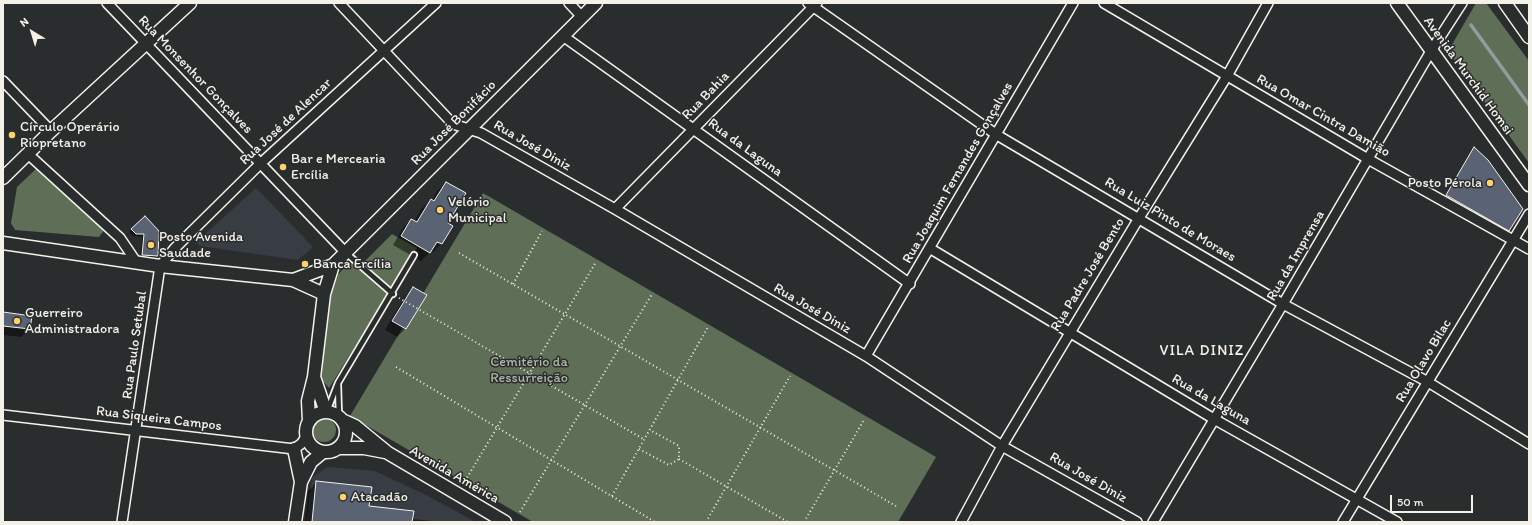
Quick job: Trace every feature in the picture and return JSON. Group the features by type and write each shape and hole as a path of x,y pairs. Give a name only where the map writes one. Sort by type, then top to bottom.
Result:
{"street":[{"name":"Rua Monsenhor Gonçalves","path":"107,3 346,253"},
{"path":"3,178 51,131 190,3"},
{"name":"Rua José Diniz","path":"339,3 453,124 481,133 615,209 866,356 1002,446 1137,522"},
{"name":"Rua José de Alencar","path":"160,266 174,249 260,164 436,3"},
{"path":"569,3 582,17"},
{"name":"Rua José Bonifácio","path":"333,265 596,3"},
{"name":"Rua Joaquim Fernandes Gonçalves","path":"866,356 931,249 1073,3"},
{"name":"Rua Omar Cintra Damião","path":"1104,3 1368,159 1529,249"},
{"name":"Rua Padre José Bento","path":"961,522 1002,446 1069,332 1227,76 1268,3"},
{"name":"Avenida Murchid Homsi","path":"1397,3 1529,185"},
{"name":"Rua da Imprensa","path":"1153,522 1284,304 1431,51 1462,3"},
{"path":"1506,3 1529,37"},
{"name":"Rua Luiz Pinto de Moraes","path":"813,4 997,135 1284,304 1428,382 1529,444"},
{"name":"Rua Bahia","path":"615,209 694,129 813,4"},
{"name":"Rua da Laguna","path":"563,36 910,284"},
{"path":"3,81 51,131"},
{"path":"28,154 120,238 137,263"},
{"name":"Rua Olavo Bilac","path":"1343,522 1529,214"},
{"path":"3,243 160,266 293,280 324,294"},
{"name":"Rua da Laguna","path":"931,249 1214,419 1397,522"},
{"path":"293,280 333,265"},
{"path":"309,420 308,401 314,377 324,294 333,265"},
{"name":"Rua Paulo Setubal","path":"122,522 137,430 160,266"},
{"path":"314,377 326,412"},
{"path":"295,522 301,482 311,462 323,452 338,448 345,438 345,425 340,418 326,412 316,414 309,420 306,426 306,437 310,445 323,452"},
{"name":"Rua Siqueira Campos","path":"3,415 294,449"},
{"name":"Avenida América","path":"340,418 355,426 388,453 505,522"},
{"path":"301,482 294,449 302,444 306,437"},
{"name":"Avenida América","path":"338,448 364,448 388,453"}],"lane":[{"path":"346,253 393,294"},
{"path":"326,412 338,383 393,294 414,255"},
{"path":"338,383 340,418"}],"path":[{"path":"513,284 542,231"},
{"path":"459,252 896,506"},
{"path":"465,481 564,313 596,262"},
{"path":"393,294 645,440"},
{"path":"520,512 652,294"},
{"path":"612,496 708,327"},
{"path":"396,367 656,522"},
{"path":"706,522 790,376"},
{"path":"804,522 864,420"},
{"path":"650,430 679,446 679,459"},
{"path":"639,449 670,465 679,459"},
{"path":"679,459 788,522"}],"shaded area":[{"path":"256,188 313,247 298,260 200,246 196,242"},
{"path":"327,467 375,471 428,496 476,522 306,522 312,478"}],"green space":[{"path":"1476,3 1486,3 1529,61 1529,163 1450,54 1450,48"},
{"path":"37,168 105,229 99,237 15,230 11,223 17,187"},
{"name":"Cemitério da Ressurreição","path":"483,193 936,457 898,522 533,522 350,416"},
{"path":"392,234 417,248 329,388 320,378 329,301 338,275 355,255 364,262"},
{"path":"324,418 333,421 336,430 333,439 324,442 315,439 312,430 315,421"}],"building":[{"name":"Posto Pérola","path":"1474,147 1488,160 1523,209 1509,231 1446,195"},
{"name":"Velório Municipal","path":"446,182 466,193 448,223 453,226 442,244 437,242 430,253 401,236 411,219 417,222 431,199 434,201"},
{"path":"145,216 159,231 158,256 142,255 144,234 136,234 131,229"},
{"path":"413,287 427,295 406,329 392,321"},
{"name":"Guerreiro Administradora","path":"3,312 32,316 30,329 3,326"},
{"name":"Atacadão","path":"316,481 372,487 369,506 414,511 412,522 312,522"}],"waterway":[{"path":"1471,25 1529,105"}],"place":[{"name":"Círculo Operário Riopretano","path":"12,135"},
{"name":"Bar e Mercearia Ercília","path":"283,167"},
{"name":"Posto Pérola","path":"1490,183"},
{"name":"Velório Municipal","path":"440,210"},
{"name":"Posto Avenida Saudade","path":"151,245"},
{"name":"Banca Ercília","path":"305,264"},
{"name":"Guerreiro Administradora","path":"17,321"},
{"name":"Atacadão","path":"343,497"}],"district":[{"name":"VILA DINIZ","path":"1202,351"}]}
